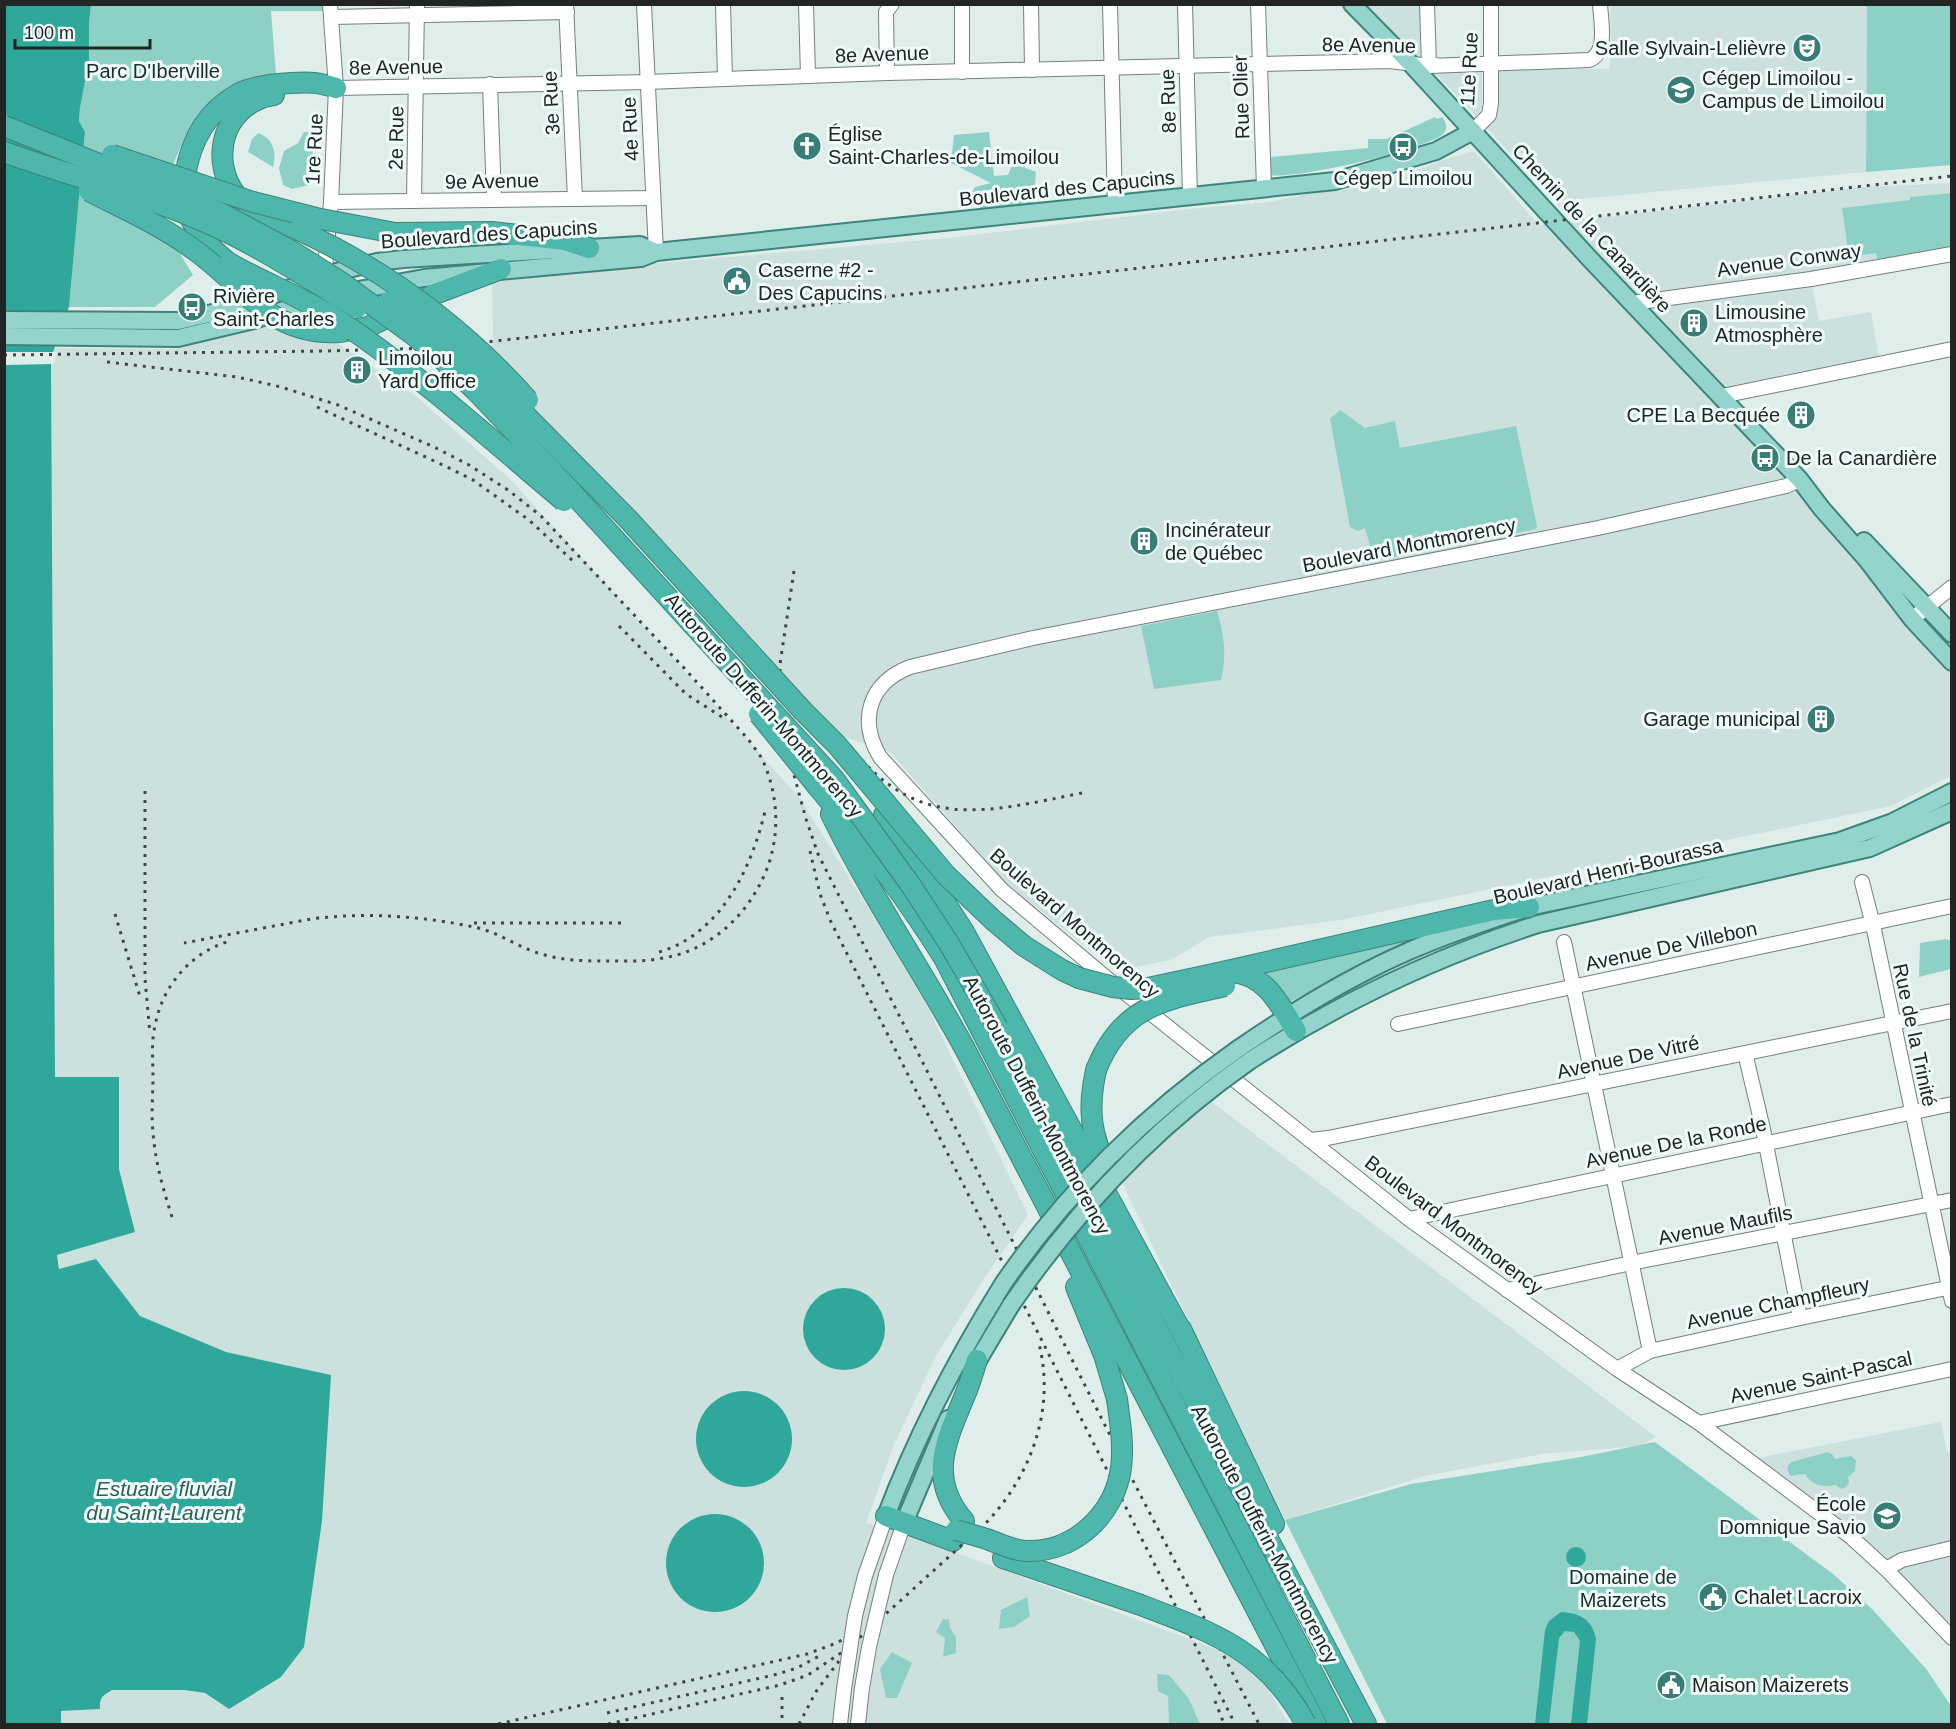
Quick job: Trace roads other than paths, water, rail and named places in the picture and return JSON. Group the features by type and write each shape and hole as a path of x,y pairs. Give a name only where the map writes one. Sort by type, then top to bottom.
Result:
{"highway":[{"path":"336,88 318,82 279,83 254,88 220,106 207,120 192,147 187,164 183,191 194,223 216,253 229,262 336,319 412,372 564,501"},
{"path":"336,88 320,93 275,95 257,99 231,121 221,151 223,172 231,187 241,200 256,212 350,255 419,299 461,332 506,375 598,481 627,519"},
{"path":"4,124 31,126 168,175 253,202 316,218 395,233 492,232 565,240 590,248"},
{"name":"Autoroute Dufferin-Montmorency","path":"4,124 219,212 313,264 402,327 476,391 527,444 834,779 916,893 948,942 998,1029 1366,1725"},
{"name":"Autoroute Dufferin-Montmorency","path":"4,152 167,206 225,231 263,250 357,308 429,365 500,432 763,718 863,840 923,924 944,958 998,1029 1339,1725"},
{"path":"24,159 174,235 211,261 259,306 274,317 300,329 325,333 368,327 435,294 501,270"},
{"path":"219,212 286,241 432,330 474,363 627,519 837,745 946,875 1024,946 1062,970 1087,981 1131,989 1168,985 1222,977 1494,910 1529,907"},
{"path":"803,711 906,844 964,932 998,1029 1186,1340"},
{"path":"818,787 855,862 964,1047 1316,1725"},
{"path":"1286,1027 1260,996 1222,977 1157,1003 1139,1013 1112,1039 1103,1053 1096,1070 1090,1109 1092,1129 1098,1148 1186,1340 1292,1561 1322,1641"},
{"path":"958,1531 974,1531 1008,1548 1026,1551 1040,1550 1069,1541 1096,1522 1114,1492 1121,1468 1122,1446 1117,1399 1104,1355 1008,1134"},
{"path":"958,1531 945,1492 942,1472 946,1440 977,1360"},
{"path":"897,1514 958,1531 1219,1636 1242,1650 1270,1674 1306,1725"}],"main road":[{"name":"Chemin de la Canardière","path":"1356,6 1420,65 1506,168 1632,303 1800,480 1828,504 1952,634"},
{"name":"Boulevard des Capucins","path":"4,336 178,338 254,320 326,296 424,278 641,258 656,252 1335,181 1436,151 1473,130"},
{"name":"Boulevard des Capucins","path":"4,320 178,321 247,305 320,271 403,259 640,245 656,252"},
{"name":"Chemin de la Canardière","path":"1800,480 1822,510 1867,560 1912,619 1952,662"},
{"name":"Boulevard Henri-Bourassa","path":"897,1514 915,1445 941,1392 1003,1284 1059,1212 1117,1151 1192,1082 1243,1055 1367,971 1408,951 1476,925 1529,907 1840,841 1893,822 1952,792"},
{"name":"Boulevard Henri-Bourassa","path":"1286,1027 1507,934 1538,924 1870,848 1952,811"},
{"name":"Boulevard Henri-Bourassa","path":"897,1514 977,1360 1011,1305 1050,1252 1106,1186 1155,1137 1220,1083 1243,1055"}],"street":[{"name":"4e Rue","path":"644,4 656,252"},
{"path":"723,4 725,79"},
{"path":"806,4 808,76"},
{"path":"887,73 886,12 892,4"},
{"path":"962,4 962,72"},
{"path":"1031,4 1032,70"},
{"path":"1110,4 1115,205"},
{"name":"8e Rue","path":"1185,4 1190,196"},
{"name":"Rue Olier","path":"1258,4 1264,188"},
{"name":"8e Avenue","path":"1420,65 1428,4"},
{"name":"11e Rue","path":"1473,130 1488,115 1491,103 1491,4"},
{"name":"8e Avenue","path":"336,88 647,82 887,73 1390,61 1420,65 1589,60 1597,57 1601,49 1600,4"},
{"path":"331,11 567,8"},
{"name":"3e Rue","path":"567,8 575,199"},
{"name":"2e Rue","path":"414,201 417,10"},
{"name":"1re Rue","path":"326,296 320,271 331,202 336,88 331,11"},
{"path":"490,84 495,200"},
{"name":"9e Avenue","path":"331,202 653,198"},
{"name":"Avenue Conway","path":"1632,303 1811,279 1952,254"},
{"path":"1722,396 1952,349"},
{"name":"Boulevard Montmorency","path":"1800,480 1786,486 1598,528 1033,638 910,667 898,672 877,692 870,709 868,726 871,742 880,757 1002,890 1187,1044 1409,1219 1617,1369 1699,1424 1851,1537 1886,1569 1952,1638"},
{"path":"1912,619 1952,587"},
{"name":"Rue de la Trinité","path":"1862,882 1951,1292"},
{"name":"Avenue De Villebon","path":"1398,1024 1873,925 1952,906"},
{"path":"1564,942 1650,1351"},
{"name":"Avenue De Vitré","path":"1311,1140 1952,1011"},
{"path":"1745,1053 1800,1318"},
{"name":"Avenue De la Ronde","path":"1409,1219 1952,1104"},
{"name":"Avenue Maufils","path":"1507,1290 1631,1263 1952,1200"},
{"name":"Avenue Champfleury","path":"1617,1369 1650,1351 1800,1318 1951,1292"},
{"name":"Avenue Saint-Pascal","path":"1699,1424 1952,1369"},
{"name":"Boulevard Henri-Bourassa","path":"858,1725 871,1635 886,1575 897,1514"},
{"name":"Boulevard Henri-Bourassa","path":"840,1725 855,1616 865,1576 897,1514"},
{"path":"1886,1569 1902,1560 1952,1548"}],"water":[{"name":"Estuaire fluvial du Saint-Laurent","path":"5,5 91,5 89,60 79,121 85,132 69,307 52,355 51,365 55,1077 119,1077 119,1169 135,1232 57,1255 59,1269 96,1259 140,1316 226,1352 331,1375 322,1521 304,1647 281,1677 229,1709 205,1693 184,1690 112,1690 102,1697 100,1709 61,1711 61,1724 5,1724"},
{"path":"844,1288 860,1292 873,1300 881,1313 885,1329 881,1345 873,1358 860,1366 844,1370 828,1366 815,1358 807,1345 803,1329 807,1313 815,1300 828,1292"},
{"path":"744,1391 763,1394 778,1405 789,1420 792,1439 789,1458 778,1473 763,1484 744,1487 725,1484 710,1473 699,1458 696,1439 699,1420 710,1405 725,1394"},
{"path":"715,1514 734,1517 750,1528 761,1544 764,1563 761,1582 750,1598 734,1609 715,1612 696,1609 680,1598 669,1582 666,1563 669,1544 680,1528 696,1517"},
{"path":"1572,1547 1580,1547 1586,1553 1586,1561 1580,1567 1572,1567 1566,1561 1566,1553"},
{"path":"1561,1612 1584,1618 1592,1626 1596,1639 1587,1724 1571,1724 1580,1641 1574,1632 1565,1631 1559,1638 1549,1724 1535,1724 1545,1630 1549,1621"}],"railway":[{"path":"4,355 434,348 1952,176"},
{"path":"107,362 237,377 281,387 338,405 434,447 469,465 508,490 541,516 748,739 761,757 775,803 773,850 754,895 745,908 722,931 709,941 679,954 642,961 569,960 527,949 483,929 434,920 372,916 311,919 184,943"},
{"path":"317,407 473,480 529,520 574,562"},
{"path":"794,571 780,664 780,713 788,753 818,854 1127,1469 1259,1724"},
{"path":"619,626 686,694 725,719"},
{"path":"850,746 876,774 901,793 928,804 955,809 984,809 1015,806 1082,793"},
{"path":"145,791 145,979 150,1034"},
{"path":"659,952 681,943 717,914 743,874 753,852 766,807"},
{"path":"810,851 820,894 831,922 1235,1724"},
{"path":"115,914 141,1000"},
{"path":"474,923 624,923"},
{"path":"172,1217 160,1175 153,1132 155,1026 164,997 180,973 203,953 230,941"},
{"path":"608,1724 780,1685 808,1675 847,1649 984,1525 1014,1486 1035,1442 1041,1418 1044,1394 1039,1344"},
{"path":"498,1724 807,1654 860,1631"},
{"path":"607,1713 774,1675 797,1668 821,1655"},
{"path":"799,1724 817,1690 839,1661"},
{"path":"782,1697 782,1724"},
{"path":"1215,1701 1224,1724"}],"place":[{"name":"Salle Sylvain-Lelièvre","path":"1807,48"},
{"name":"Cégep Limoilou - Campus de Limoilou","path":"1681,90"},
{"name":"Église Saint-Charles-de-Limoilou","path":"807,146"},
{"name":"Cégep Limoilou","path":"1403,147"},
{"name":"Caserne #2 - Des Capucins","path":"737,281"},
{"name":"Rivière Saint-Charles","path":"192,307"},
{"name":"Limousine Atmosphère","path":"1694,323"},
{"name":"Limoilou Yard Office","path":"357,370"},
{"name":"CPE La Becquée","path":"1801,415"},
{"name":"De la Canardière","path":"1765,458"},
{"name":"Incinérateur de Québec","path":"1144,541"},
{"name":"Garage municipal","path":"1821,719"},
{"name":"École Domnique Savio","path":"1887,1516"},
{"name":"Chalet Lacroix","path":"1713,1597"},
{"name":"Maison Maizerets","path":"1671,1685"}],"park label":[{"name":"Parc D'Iberville","path":"153,71"},
{"name":"Domaine de Maizerets","path":"1623,1588"}]}
